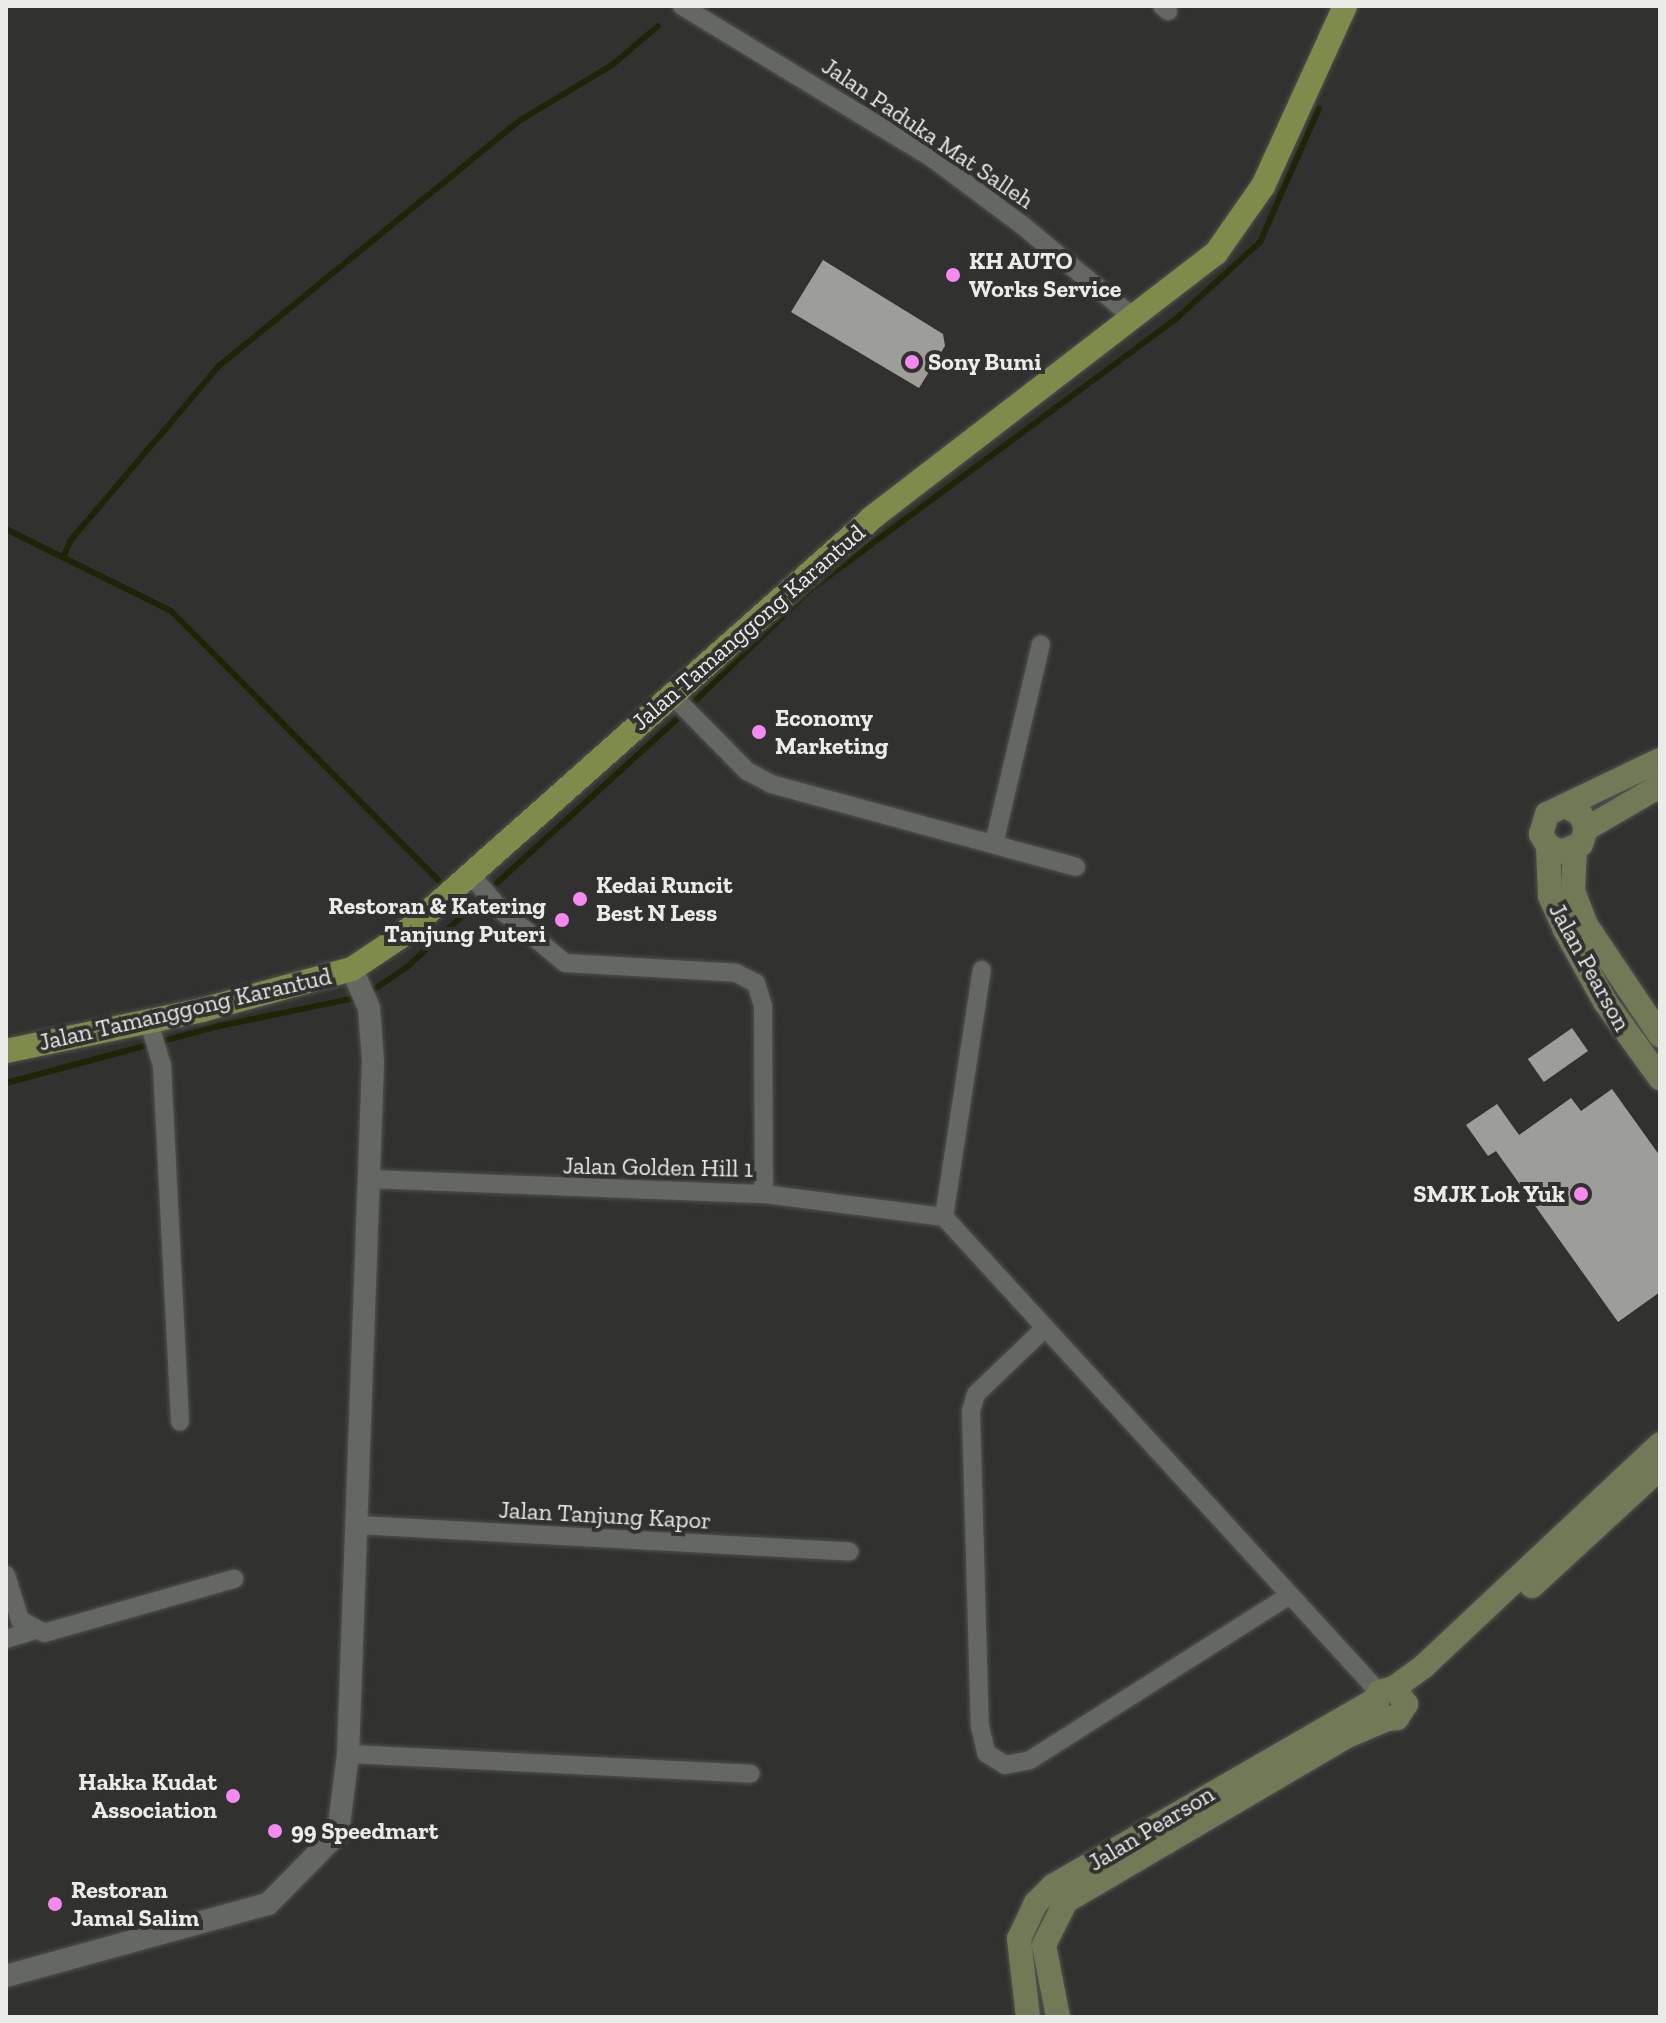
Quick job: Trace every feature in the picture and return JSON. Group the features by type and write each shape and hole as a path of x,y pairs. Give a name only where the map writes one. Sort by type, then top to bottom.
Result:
{"main road":[{"name":"Jalan Tamanggong Karantud","path":"6,1051 152,1029 352,969 400,937 670,693 873,517 1203,266 1239,225 1263,186 1345,6"},
{"path":"1660,760 1568,807 1552,810 1543,820 1541,834 1548,846 1561,852 1660,786"},
{"path":"1568,807 1581,815 1581,839"},
{"name":"Jalan Pearson","path":"1581,839 1573,891 1586,925 1660,1035"},
{"name":"Jalan Pearson","path":"1548,846 1550,896 1565,930 1605,1002 1660,1078"},
{"name":"Jalan Pearson","path":"1028,2017 1019,1939 1036,1903 1053,1886 1388,1701 1660,1444"},
{"name":"Jalan Pearson","path":"1058,2017 1044,1945 1066,1901 1345,1737 1660,1468"}],"street":[{"name":"Jalan Paduka Mat Salleh","path":"682,6 932,158 1022,225 1134,318"},
{"path":"994,844 1041,644"},
{"path":"670,693 747,771 771,784 1076,867"},
{"path":"469,873 501,910 565,963 736,973 756,983 763,1006 764,1194"},
{"path":"6,1976 268,1904 338,1833 348,1754 371,1179 371,1027 352,969"},
{"path":"982,970 944,1217 1388,1701"},
{"path":"152,1029 162,1066 180,1422"},
{"name":"Jalan Golden Hill 1","path":"371,1179 764,1194 944,1217"},
{"path":"1045,1328 976,1394 971,1412 980,1726 986,1753 1005,1765 1030,1760 1290,1595"},
{"name":"Jalan Tanjung Kapor","path":"358,1525 849,1552"},
{"path":"6,1575 20,1620 33,1631"},
{"path":"6,1639 33,1631 51,1632 234,1579"},
{"path":"348,1754 751,1774"}],"building":[{"path":"823,260 943,334 945,346 919,388 791,312"},
{"path":"1572,1028 1588,1051 1544,1082 1528,1059"},
{"path":"1612,1089 1660,1156 1660,1292 1618,1322 1496,1151 1488,1156 1466,1125 1497,1104 1519,1135 1571,1098 1581,1111"}],"waterway":[{"path":"64,556 70,541 220,365 519,121 612,65 658,26"},
{"path":"694,702 811,589 1178,317 1260,242 1319,108"},
{"path":"6,529 171,611 443,885"},
{"path":"497,883 676,720"},
{"path":"376,988 406,968 477,902"},
{"path":"6,1083 219,1026 351,999"}],"place":[{"name":"KH AUTO Works Service","path":"953,275"},
{"name":"Sony Bumi","path":"912,362"},
{"name":"Economy Marketing","path":"759,732"},
{"name":"Kedai Runcit Best N Less","path":"580,899"},
{"name":"Restoran & Katering Tanjung Puteri","path":"562,920"},
{"name":"SMJK Lok Yuk","path":"1581,1194"},
{"name":"Hakka Kudat Association","path":"233,1796"},
{"name":"99 Speedmart","path":"275,1831"},
{"name":"Restoran Jamal Salim","path":"55,1904"}]}
